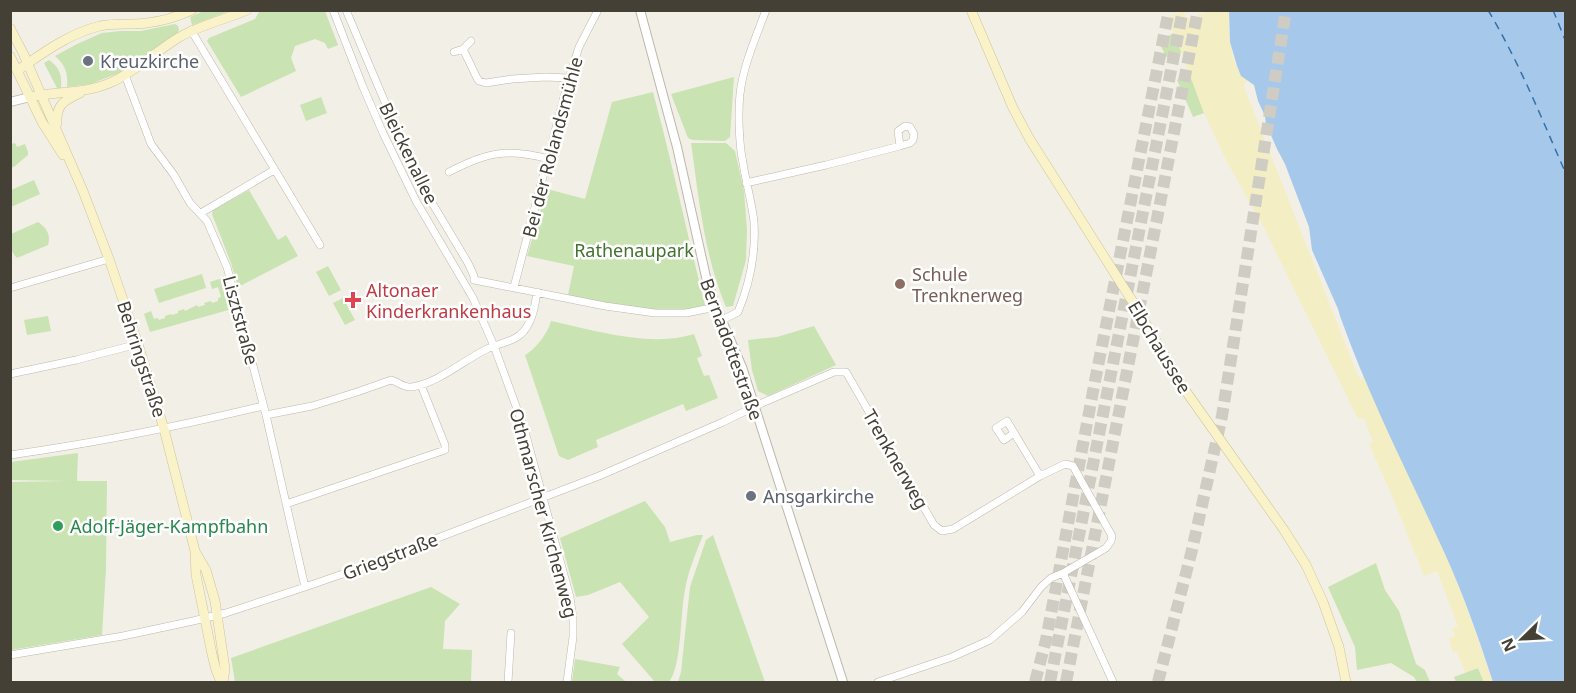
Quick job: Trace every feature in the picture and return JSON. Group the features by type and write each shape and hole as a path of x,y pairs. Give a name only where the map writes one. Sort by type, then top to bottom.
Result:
{"main road":[{"path":"14,73 72,36 91,29 164,21 192,10"},
{"path":"57,129 57,115 62,103 67,99 125,75 191,30 247,10"},
{"name":"Elbchaussee","path":"971,10 1013,108 1034,146 1129,295 1185,390 1284,530 1306,565 1339,647 1346,682"},
{"path":"182,13 191,30"},
{"name":"Behringstraße","path":"10,28 57,129 109,259 138,344 164,429 195,551 196,575 212,654 222,682"},
{"name":"Behringstraße","path":"10,56 14,73 74,172"},
{"path":"30,97 88,90"},
{"name":"Behringstraße","path":"195,551 206,570 217,615 225,669 222,682"}],"street":[{"name":"Bleickenallee","path":"333,10 383,133 416,201 473,298 494,346"},
{"name":"Bleickenallee","path":"346,10 394,126 441,220 473,273 474,280"},
{"name":"Bei der Rolandsmühle","path":"514,287 569,78 579,47 598,10"},
{"name":"Bernadottestraße","path":"640,10 681,163 706,277 716,307 742,367 843,682"},
{"path":"722,320 738,312 747,292 754,258 754,221 741,147 740,95 748,61 766,10"},
{"path":"191,30 320,245"},
{"path":"454,52 463,49 471,41"},
{"path":"463,49 479,81 486,83 512,79 569,78"},
{"name":"Lisztstraße","path":"125,75 151,144 174,175 190,203 207,221 227,267 266,415 305,587"},
{"path":"10,102 30,97"},
{"path":"746,183 900,146"},
{"path":"449,172 491,154 514,152 549,159"},
{"path":"201,213 274,170"},
{"path":"11,285 109,259"},
{"path":"466,287 474,280 605,306 655,313 686,313 716,307"},
{"path":"266,415 312,406 392,380 404,386 421,385 523,332 534,310 537,292"},
{"path":"10,374 138,344"},
{"name":"Othmarscher Kirchenweg","path":"494,346 524,428 570,597 573,637 567,682"},
{"name":"Trenknerweg","path":"754,407 834,372 846,372 934,525 942,531 953,529 1040,476 1065,464 1073,466 1112,536 1106,548 1051,578 1022,612 990,640 952,657 878,682"},
{"path":"286,504 445,450 421,385"},
{"path":"10,455 116,439 263,406"},
{"name":"Griegstraße","path":"10,655 123,636 205,618 305,587 607,472 712,428 754,407"},
{"path":"1014,433 1040,476"},
{"path":"1063,573 1113,682"},
{"path":"508,682 511,633"}],"green space":[{"path":"206,10 229,11 192,25 190,17"},
{"path":"325,11 338,45 328,49 325,43 315,39 295,46 291,58 296,71 241,97 207,41 209,38 255,19 259,12"},
{"path":"175,24 179,30 177,34 126,70 91,84 67,87 66,70 55,56 102,33 141,31"},
{"path":"1174,33 1182,52 1167,58 1158,41"},
{"path":"49,60 60,72 61,88 57,88 44,63"},
{"path":"1190,74 1204,113 1193,117 1177,80"},
{"path":"734,77 730,137 725,141 688,138 671,94"},
{"name":"Rathenaupark","path":"653,92 705,305 686,310 652,310 568,295 574,266 527,256 547,189 585,199 612,102"},
{"path":"321,97 327,113 306,121 300,105"},
{"path":"15,143 17,147 25,144 28,155 11,168 11,144"},
{"path":"691,143 726,143 735,151 744,191 747,230 746,260 733,306 726,307 712,267 703,226"},
{"path":"34,180 40,194 11,207 11,190"},
{"path":"249,190 278,240 286,235 298,256 238,287 212,214 213,210"},
{"path":"38,222 48,232 48,245 17,258 11,247 11,234"},
{"path":"328,266 341,290 329,296 316,272"},
{"path":"202,274 206,288 159,303 154,289"},
{"path":"225,279 232,309 150,332 144,314 151,311 154,319 159,320 184,309 185,311 197,305 198,307 205,305 204,303 218,301 221,297 218,287 212,289 210,282"},
{"path":"343,298 355,320 345,325 333,303"},
{"path":"48,316 51,331 27,335 24,320"},
{"path":"551,321 604,333 641,338 677,338 694,334 702,356 697,358 704,376 709,375 718,398 686,411 683,404 596,440 598,447 568,460 559,456 525,355 541,341"},
{"path":"814,326 836,365 768,396 758,391 752,370 748,340 777,337"},
{"name":"Adolf-Jäger-Kampfbahn","path":"78,453 77,481 107,481 106,569 102,635 11,650 11,482 67,481 11,480 11,462"},
{"path":"645,501 665,527 670,542 703,535 686,583 676,664 669,682 655,682 622,644 649,617 620,582 588,595 576,597 560,538"},
{"path":"713,535 765,682 678,682 690,587 706,540"},
{"path":"1376,563 1385,590 1399,611 1416,664 1425,670 1430,682 1417,682 1414,677 1391,663 1357,670 1355,647 1328,587"},
{"path":"431,587 460,604 445,621 443,649 472,650 471,682 235,682 231,658"},
{"path":"575,659 620,667 617,674 626,682 572,682"},
{"path":"1478,668 1484,682 1456,682 1454,677"}],"sand":[{"path":"1183,11 1187,19 1205,11 1229,11 1231,49 1237,69 1248,81 1244,87 1358,376 1362,380 1363,376 1446,555 1493,682 1484,682 1478,668 1465,672 1457,652 1453,653 1449,638 1455,636 1452,629 1458,626 1437,571 1424,576 1369,444 1373,442 1364,418 1358,419 1263,226 1226,160 1204,113 1168,17"}],"water":[{"path":"1229,11 1565,11 1565,682 1493,682 1452,570 1376,407 1338,309 1312,250 1309,227 1285,164 1266,124 1254,85 1241,76 1237,66 1230,42"}],"ferry route":[{"path":"1488,10 1520,70 1566,174"},
{"path":"1553,10 1566,42"}],"tunnel":[{"path":"1035,682 1046,640 1169,10"},
{"path":"1050,682 1183,10"},
{"path":"1066,682 1198,10"},
{"path":"1158,682 1192,550 1222,416 1286,10"}],"place":[{"name":"Kreuzkirche","path":"88,61"},
{"name":"Schule Trenknerweg","path":"900,284"},
{"name":"Altonaer Kinderkrankenhaus","path":"353,300"},
{"name":"Ansgarkirche","path":"751,496"},
{"name":"Adolf-Jäger-Kampfbahn","path":"58,526"}]}
